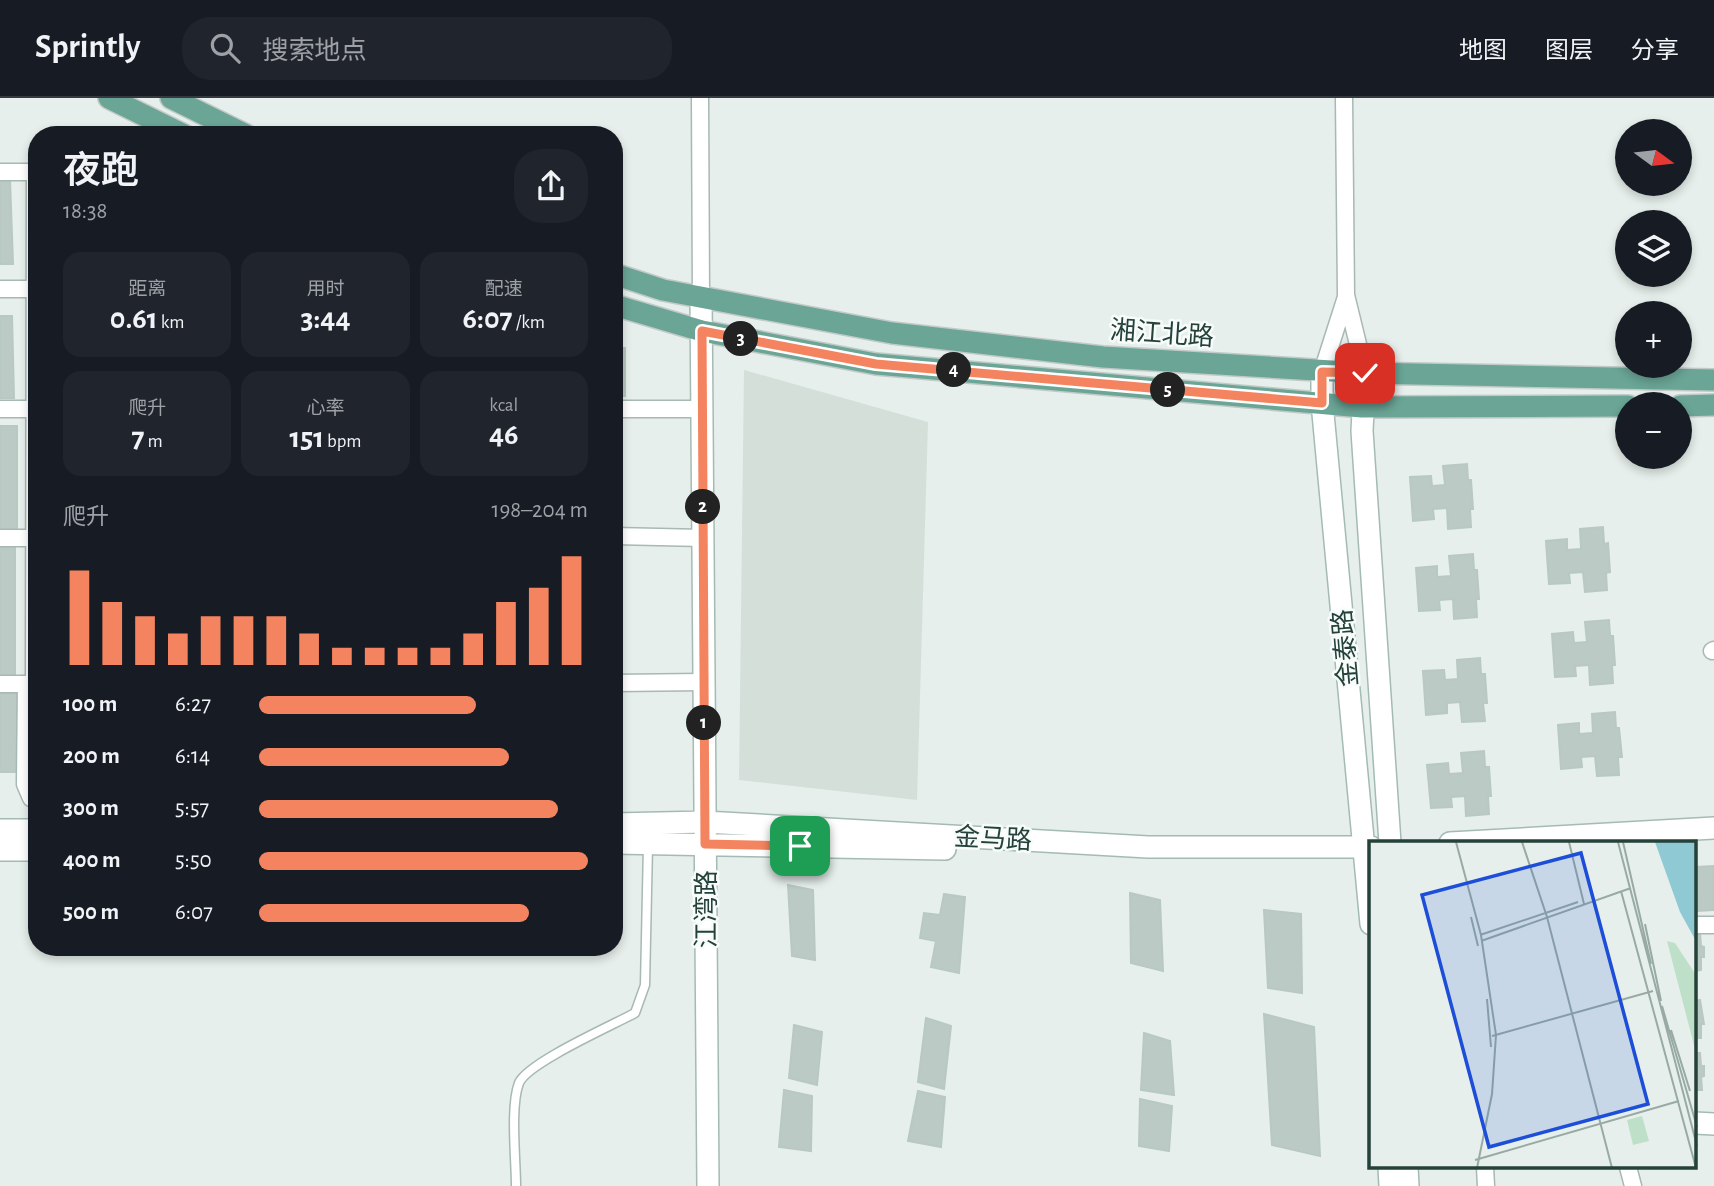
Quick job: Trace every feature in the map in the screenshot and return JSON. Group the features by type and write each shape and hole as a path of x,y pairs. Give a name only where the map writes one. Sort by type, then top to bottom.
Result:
{"main road":[{"path":"109,98 166,126"},
{"path":"171,98 228,126"},
{"name":"湘江北路","path":"623,277 663,290 892,333 1103,357 1322,372 1714,380"},
{"name":"湘江北路","path":"623,308 702,331 876,364 1362,407 1615,406"},
{"path":"1692,406 1714,405"}],"street":[{"path":"700,98 701,296"},
{"path":"1344,98 1346,295 1365,373 1363,444 1390,841"},
{"path":"0,172 28,172"},
{"path":"0,289 28,289"},
{"path":"1322,372 1346,295"},
{"name":"江湾路","path":"701,296 708,1186"},
{"name":"金泰路","path":"1322,372 1322,403 1369,877"},
{"path":"0,409 28,409"},
{"path":"623,409 702,409"},
{"path":"623,536 703,538"},
{"path":"0,538 28,538"},
{"path":"623,683 704,682"},
{"path":"0,684 28,684"},
{"path":"28,741 25,784 28,791"},
{"name":"金马路","path":"623,824 705,822 1148,847 1368,853"},
{"path":"1485,841 1714,828"},
{"path":"0,830 28,830"},
{"path":"1684,841 1714,839"},
{"name":"金马路","path":"623,843 1368,853"},
{"path":"0,850 28,850"},
{"path":"1696,925 1714,925"},
{"path":"1696,1123 1714,1124"},
{"path":"1389,1168 1390,1186"},
{"path":"1407,1168 1409,1186"},
{"path":"1485,1168 1486,1186"},
{"path":"1628,1168 1633,1186"}],"lane":[{"path":"516,1186 516,1102 519,1081 537,1065 635,1013 645,985 648,843"}],"shaded area":[{"path":"744,370 928,422 917,800 739,780"}],"building":[{"path":"10,179 13,264 0,264 0,180"},
{"path":"0,316 12,316 14,398 0,398"},
{"path":"623,348 625,348 623,396"},
{"path":"0,426 17,426 17,531 0,531"},
{"path":"1467,464 1473,509 1470,509 1471,527 1448,529 1447,508 1433,509 1434,519 1413,521 1410,477 1431,476 1432,486 1445,485 1443,466"},
{"path":"1603,527 1604,544 1608,543 1610,572 1606,573 1607,590 1585,592 1583,572 1569,573 1570,583 1549,584 1546,541 1567,539 1567,550 1581,549 1580,529"},
{"path":"0,547 15,547 15,677 0,677"},
{"path":"1473,554 1479,599 1476,599 1477,617 1454,619 1453,599 1439,600 1440,610 1419,611 1416,568 1437,566 1437,577 1451,576 1449,556"},
{"path":"1609,620 1615,665 1612,665 1613,683 1590,685 1589,665 1575,666 1576,676 1555,677 1552,634 1573,632 1574,643 1587,642 1585,622"},
{"path":"1480,658 1481,674 1485,674 1485,721 1462,722 1460,702 1447,703 1447,713 1426,715 1423,671 1444,670 1445,680 1458,679 1457,660"},
{"path":"18,693 19,772 0,772 0,694"},
{"path":"1615,712 1622,757 1618,757 1619,775 1597,776 1595,756 1581,757 1582,767 1561,769 1558,725 1579,723 1579,734 1593,733 1592,714"},
{"path":"1484,751 1485,767 1489,767 1489,814 1466,816 1465,796 1451,797 1452,807 1431,808 1427,765 1448,763 1449,774 1463,773 1461,753"},
{"path":"1714,866 1714,910 1698,911 1696,867"},
{"path":"788,885 813,890 815,960 792,956"},
{"path":"1130,893 1160,900 1163,971 1131,963"},
{"path":"944,894 965,897 959,973 931,967 936,941 920,938 924,913 940,915"},
{"path":"1264,910 1301,914 1302,993 1268,988"},
{"path":"1696,933 1700,933 1701,946 1704,947 1701,970 1696,971"},
{"path":"1700,1000 1704,1024 1701,1024 1701,1038 1696,1038 1696,1001"},
{"path":"1264,1014 1314,1027 1320,1156 1272,1145"},
{"path":"926,1018 951,1026 944,1089 918,1082"},
{"path":"794,1025 822,1032 817,1085 789,1078"},
{"path":"1144,1033 1170,1041 1174,1095 1141,1090"},
{"path":"1696,1053 1700,1053 1701,1066 1704,1066 1702,1090 1696,1090"},
{"path":"784,1090 812,1096 811,1151 779,1147"},
{"path":"918,1091 945,1097 941,1147 908,1141"},
{"path":"1140,1099 1172,1106 1169,1151 1139,1146"}],"route":[{"path":"800,846 705,844 702,331 876,364 1322,403 1322,372 1365,373"}]}
